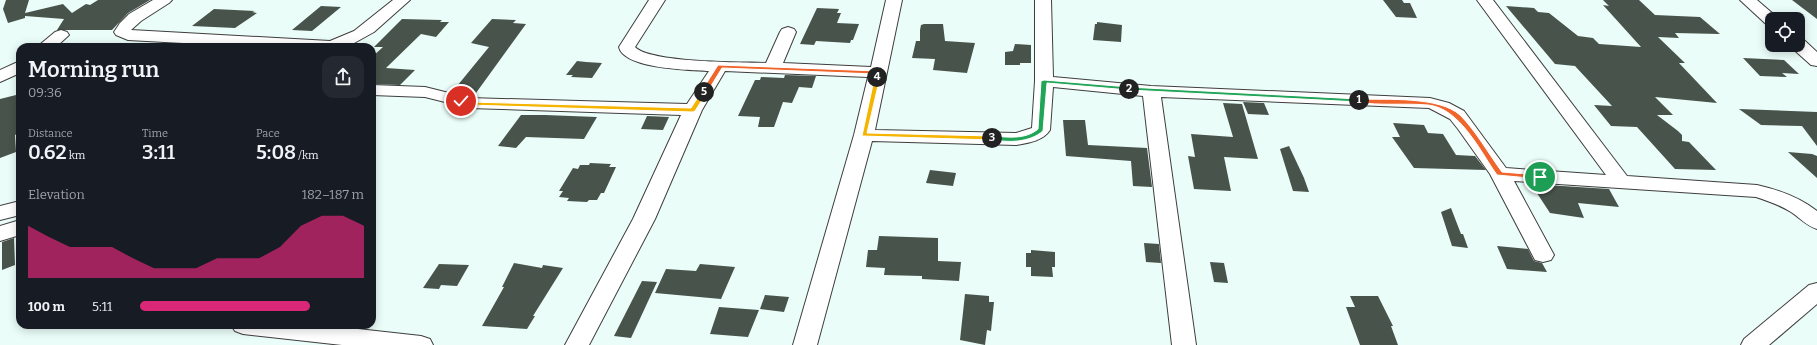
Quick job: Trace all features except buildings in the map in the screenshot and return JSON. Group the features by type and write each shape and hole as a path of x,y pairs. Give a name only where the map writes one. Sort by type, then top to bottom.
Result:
{"street":[{"path":"164,0 131,21 125,26 122,32 128,35 275,43"},
{"path":"347,43 359,36 402,0"},
{"path":"657,0 627,47 628,51 644,58 720,66 878,72"},
{"path":"804,345 864,135 894,0"},
{"path":"864,135 1016,139 1035,134 1041,130 1044,81 1043,0"},
{"path":"1485,0 1622,183"},
{"path":"1748,0 1765,15"},
{"path":"772,68 788,32"},
{"path":"50,43 60,35"},
{"path":"1805,50 1817,61"},
{"path":"577,345 644,219 693,110 720,66"},
{"path":"0,77 16,68"},
{"path":"1044,81 1151,91 1430,103 1443,107 1457,115 1500,174 1543,255"},
{"path":"376,90 426,92 469,103 693,110"},
{"path":"1151,91 1184,345"},
{"path":"1500,174 1757,191 1778,196 1794,204 1817,222"},
{"path":"0,213 16,209"},
{"path":"0,234 16,228"},
{"path":"1753,345 1817,291"},
{"path":"263,329 320,340 421,345"}],"route":[{"path":"461,101 469,103 693,110 720,66 878,72 864,135 1016,139 1035,134 1041,130 1044,81 1151,91 1430,103 1443,107 1457,115 1500,174 1540,177"}]}
